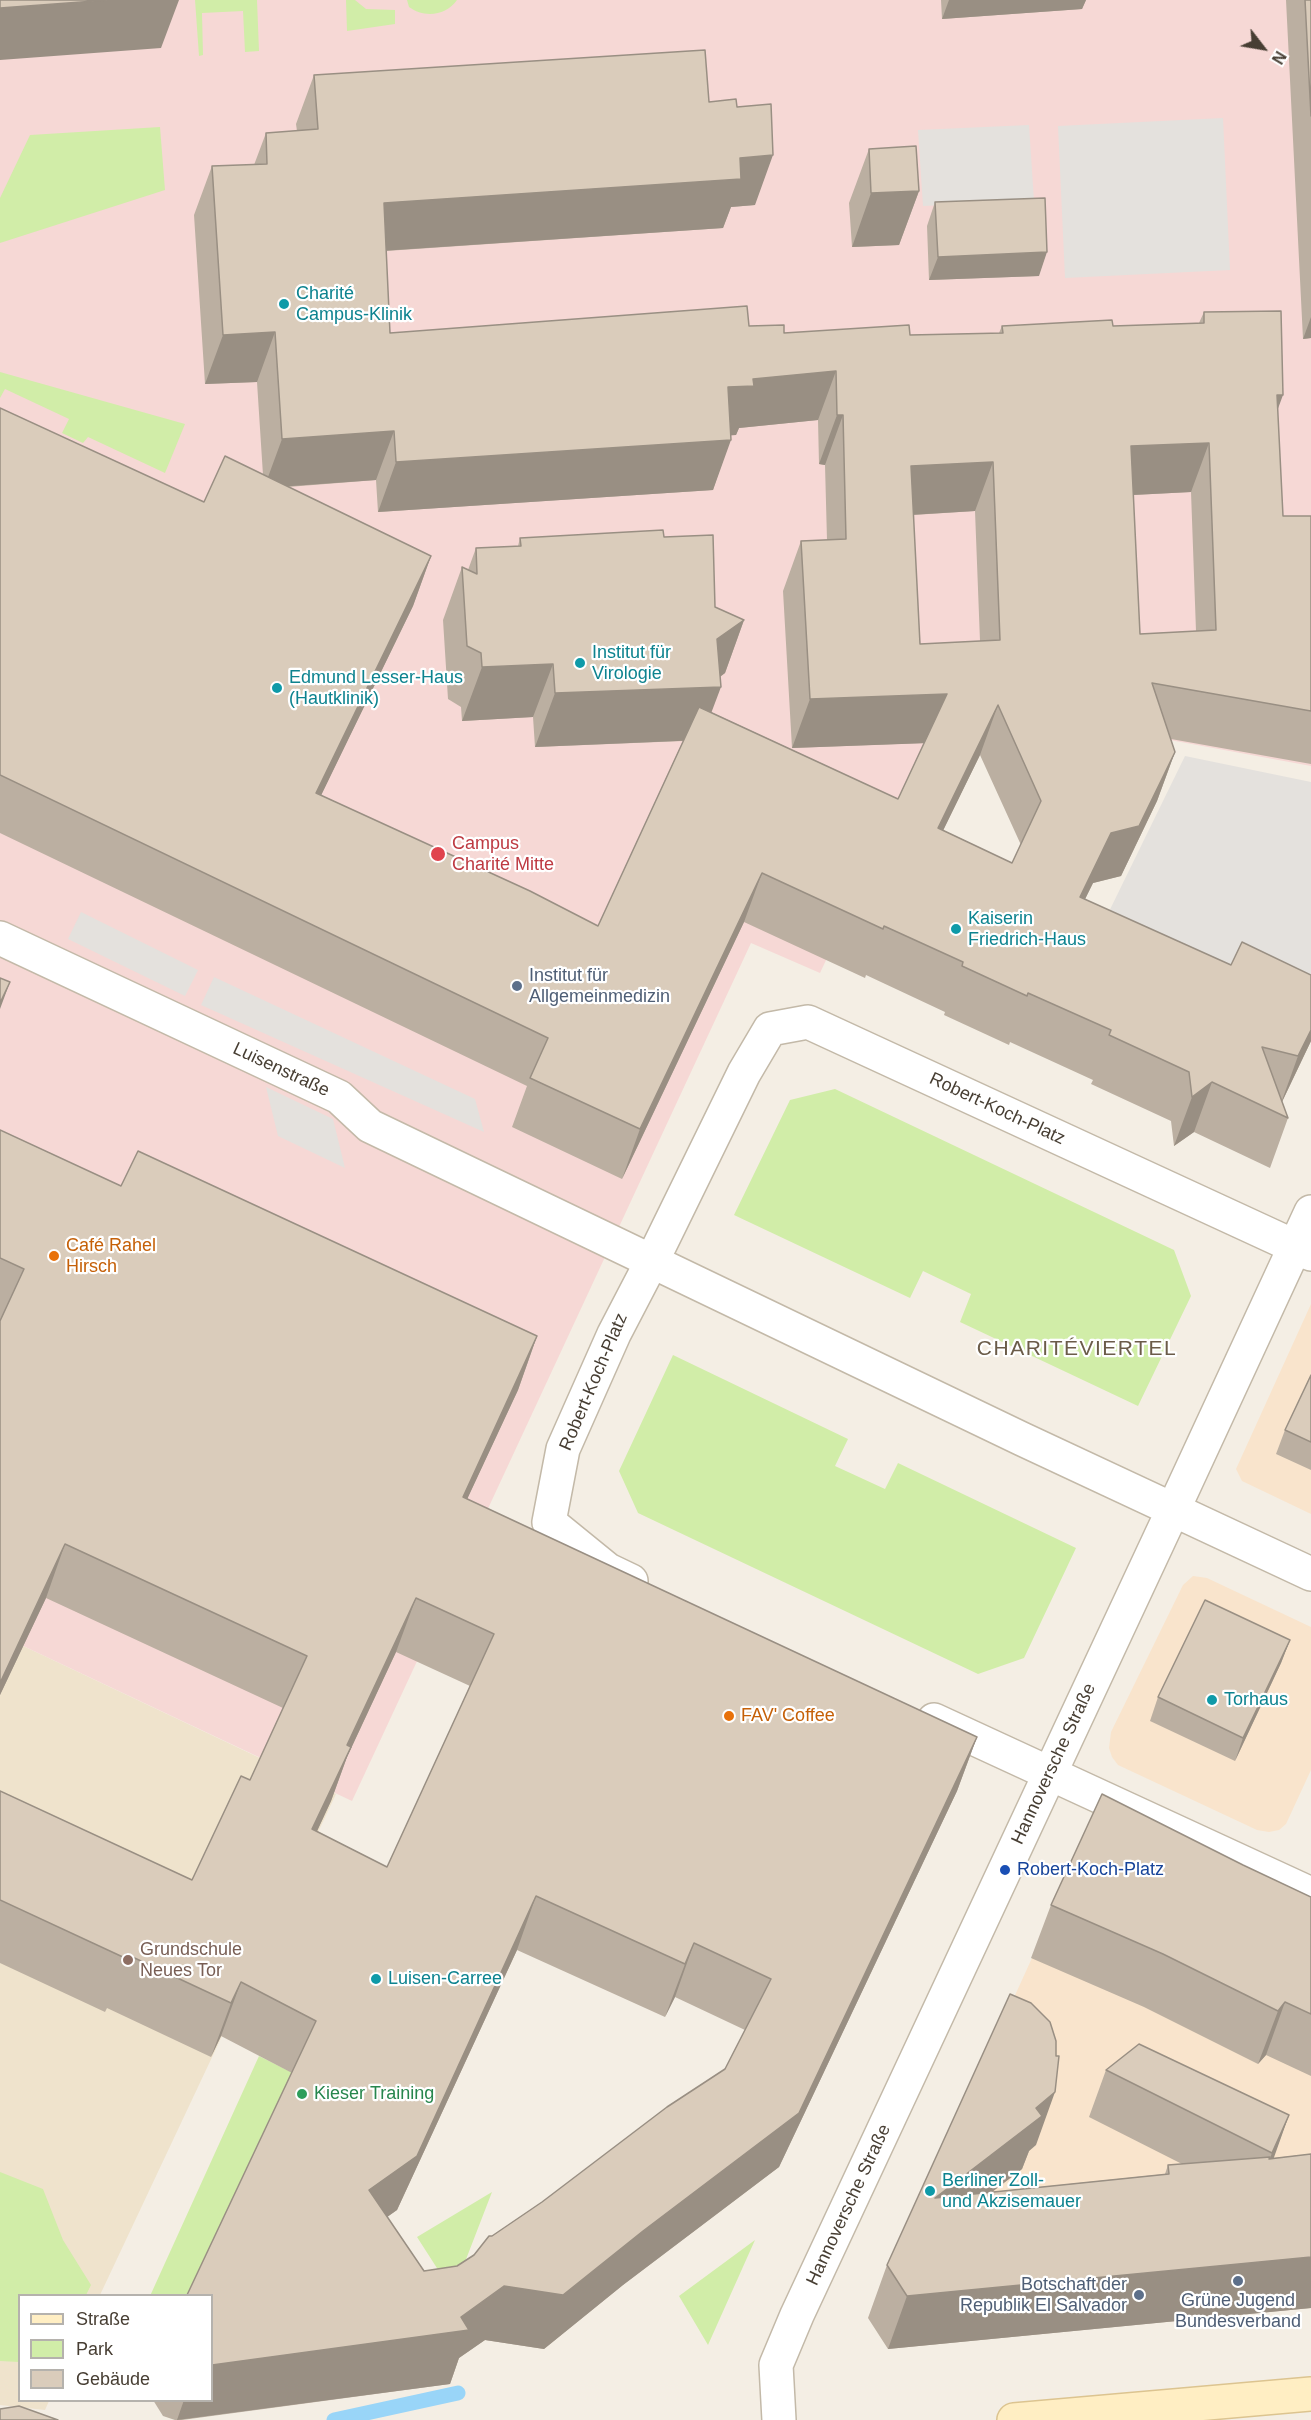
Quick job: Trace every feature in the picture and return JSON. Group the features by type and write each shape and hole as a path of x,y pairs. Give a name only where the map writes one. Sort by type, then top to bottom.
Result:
{"main road":[{"path":"1014,2420 1311,2394"}],"street":[{"name":"Luisenstraße","path":"0,938 339,1097 370,1126 652,1261"},
{"name":"Robert-Koch-Platz","path":"661,1595 608,1570 549,1522 563,1449 623,1313 652,1261 744,1073 770,1029 808,1022 1303,1251"},
{"name":"Hannoversche Straße","path":"778,2420 776,2365 1173,1510 1303,1251 1311,1212"},
{"path":"652,1261 1311,1574"},
{"path":"907,1708 1311,1894"}],"shaded area":[{"name":"Campus Charité Mitte","path":"0,0 1311,0 1311,766 1159,738 929,741 820,973 751,943 352,1801 0,1635"},
{"path":"1223,118 1230,270 1065,278 1058,126"},
{"path":"1029,125 1034,201 923,206 918,130"},
{"path":"1185,756 1311,782 1311,1025 1099,932"},
{"path":"81,912 198,970 185,996 68,939"},
{"path":"214,977 475,1099 484,1132 201,1005"},
{"path":"266,1087 333,1119 345,1168 278,1136"},
{"path":"1311,1304 1311,1514 1242,1481 1236,1469"},
{"path":"1193,1576 1207,1578 1311,1627 1311,1770 1286,1824 1279,1830 1269,1832 1257,1830 1118,1765 1112,1757 1109,1748 1111,1732 1183,1585"},
{"name":"Grundschule Neues Tor","path":"0,1635 336,1794 100,2294 18,2294 18,2402 49,2402 45,2410 0,2405"},
{"path":"1083,1846 1311,1954 1311,2308 868,2318"}],"green space":[{"path":"195,0 257,0 259,51 245,52 243,11 202,13 203,55 199,56"},
{"path":"346,0 355,0 366,9 395,10 395,24 347,31"},
{"path":"407,0 457,0 441,12 428,14 409,7"},
{"path":"160,127 165,190 0,243 0,198 30,135"},
{"path":"0,372 185,424 165,473 88,437 83,443 62,433 69,419 5,389 0,398"},
{"path":"835,1089 1174,1250 1191,1296 1138,1406 960,1322 971,1294 923,1271 910,1298 734,1215 790,1100"},
{"path":"673,1355 848,1439 835,1466 885,1489 898,1463 1076,1548 1024,1658 978,1674 638,1513 619,1471"},
{"path":"259,2056 297,2075 193,2294 151,2294"},
{"path":"0,2172 43,2189 63,2240 91,2285 86,2294 18,2294 18,2362 0,2361"},
{"path":"492,2192 453,2293 417,2237"},
{"path":"755,2240 708,2345 679,2296"}],"building":[{"path":"0,0 108,0 0,8"},
{"path":"1305,0 1311,0 1311,116"},
{"path":"705,50 709,102 736,99 737,107 771,104 773,155 740,158 741,179 384,203 390,333 747,306 749,326 784,325 784,333 909,325 910,335 1003,333 1002,326 1112,320 1113,326 1204,323 1204,312 1281,311 1283,395 1277,395 1283,516 1311,516 1311,711 1152,683 1175,752 1139,826 1111,833 1080,897 1231,965 1242,942 1311,975 1311,1030 1298,1056 1262,1047 1288,1118 1212,1082 1192,1097 1189,1072 1109,1035 1111,1030 1028,993 1027,996 962,966 963,962 884,926 883,929 762,873 640,1129 530,1078 548,1038 0,775 0,408 204,502 225,456 431,556 316,793 530,891 598,926 699,707 898,799 947,694 810,699 801,541 846,539 843,415 837,415 836,371 753,379 754,386 728,387 731,440 396,462 394,431 282,439 275,332 223,335 212,166 267,164 266,133 318,129 314,75","holes":["1209,443 1216,630 1140,634 1131,446","993,462 1000,640 920,644 911,466","998,705 1041,801 1012,863 938,828"]},
{"path":"916,146 919,191 871,193 869,149"},
{"path":"1045,198 1047,252 938,257 935,202"},
{"path":"663,530 664,537 713,535 715,607 744,620 717,639 721,687 555,693 553,664 482,667 481,653 467,646 462,567 477,574 476,548 521,546 520,538"},
{"path":"0,978 10,982 0,1003"},
{"path":"0,1130 121,1186 138,1151 537,1336 463,1497 977,1737 799,2113 643,2231 563,2295 504,2286 461,2317 469,2330 213,2365 213,2294 187,2294 316,2021 241,1982 231,2003 126,1954 125,1958 0,1900 0,1791 192,1880 241,1776 250,1780 307,1656 65,1544 0,1683 0,1321 24,1269 0,1258","holes":["416,1598 494,1634 387,1867 312,1829 351,1747 347,1745","536,1896 685,1964 694,1943 771,1979 725,2069 667,2107 542,2202 489,2236 474,2255 457,2266 424,2271 369,2190 417,2156"]},
{"path":"1311,1375 1311,1442 1285,1430"},
{"name":"Torhaus","path":"1205,1600 1290,1640 1243,1738 1158,1697"},
{"path":"1102,1794 1311,1897 1311,2014 1285,2002 1278,2011 1163,1954 1051,1905"},
{"path":"1010,1994 1031,2003 1050,2022 1056,2041 1056,2056 1059,2056 1055,2092 1036,2108 1042,2116 935,2198 1169,2174 1168,2165 1311,2154 1311,2257 907,2296 887,2265"},
{"path":"1139,2044 1289,2115 1272,2153 1106,2070"},
{"path":"19,2406 58,2420 0,2420 0,2409"}],"waterway":[{"path":"334,2420 458,2393"}],"place":[{"name":"Charité Campus-Klinik","path":"284,304"},
{"name":"Institut für Virologie","path":"580,663"},
{"name":"Edmund Lesser-Haus (Hautklinik)","path":"277,688"},
{"name":"Campus Charité Mitte","path":"438,854"},
{"name":"Kaiserin Friedrich-Haus","path":"956,929"},
{"name":"Institut für Allgemeinmedizin","path":"517,986"},
{"name":"Café Rahel Hirsch","path":"54,1256"},
{"name":"Torhaus","path":"1212,1700"},
{"name":"FAV' Coffee","path":"729,1716"},
{"name":"Robert-Koch-Platz","path":"1005,1870"},
{"name":"Grundschule Neues Tor","path":"128,1960"},
{"name":"Luisen-Carree","path":"376,1979"},
{"name":"Kieser Training","path":"302,2094"},
{"name":"Berliner Zoll- und Akzisemauer","path":"930,2191"},
{"name":"Grüne Jugend Bundesverband","path":"1238,2281"},
{"name":"Botschaft der Republik El Salvador","path":"1139,2295"}],"district":[{"name":"CHARITÉVIERTEL","path":"1077,1349"}]}
